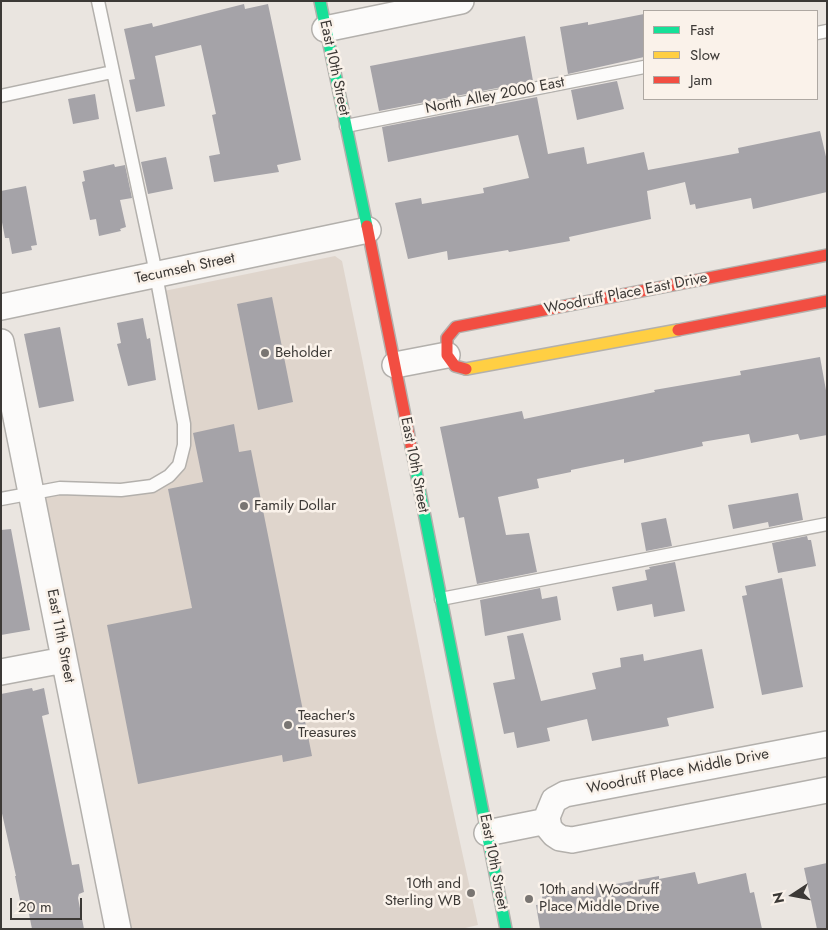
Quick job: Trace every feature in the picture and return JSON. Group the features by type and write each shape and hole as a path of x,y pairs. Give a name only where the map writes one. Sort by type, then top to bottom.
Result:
{"main road":[{"name":"East 10th Street","path":"320,1 368,230 506,929"},
{"name":"Woodruff Place East Drive","path":"447,355 447,338 456,327 827,255"},
{"path":"447,355 455,366 468,370 827,301"}],"street":[{"path":"325,28 461,1"},
{"name":"Tecumseh Street","path":"1,307 368,230"},
{"name":"East 11th Street","path":"1,342 118,929"},
{"path":"395,365 447,355"},
{"path":"1,672 64,660"},
{"name":"Woodruff Place Middle Drive","path":"547,822 548,810 554,800 565,794 827,744"},
{"path":"487,833 547,822 554,834 560,838 572,840 827,790"}],"lane":[{"path":"1,499 60,488 121,490 152,486 169,476 179,465 184,445 184,424 156,275 98,1"},
{"name":"North Alley 2000 East","path":"346,126 643,67"},
{"path":"1,96 112,72"},
{"path":"441,599 827,524"}],"shaded area":[{"path":"335,256 342,261 436,732 478,925 461,929 131,929 40,491 121,490 169,476 184,445 159,292"}],"building":[{"path":"244,4 245,9 268,4 301,160 277,165 279,172 214,182 209,156 220,154 212,115 216,114 201,45 155,56 165,106 136,112 129,80 135,79 124,29 152,23 153,27"},
{"path":"643,14 643,57 568,74 560,27 588,22 588,25"},
{"path":"525,36 533,81 379,111 370,66"},
{"path":"617,81 624,109 577,120 571,90"},
{"path":"95,94 99,119 73,124 68,99"},
{"path":"537,97 548,154 584,147 587,164 644,152 648,170 739,153 738,148 820,131 827,161 827,192 753,209 751,198 696,209 695,204 690,205 685,182 647,191 651,219 569,237 570,241 509,252 508,250 448,260 447,251 408,259 395,203 421,198 422,204 484,193 483,188 529,178 518,135 388,162 382,127"},
{"path":"166,157 173,189 148,194 141,162"},
{"path":"114,164 115,167 125,165 132,198 120,200 126,227 120,229 121,231 99,236 96,219 90,220 82,182 85,181 83,171"},
{"path":"26,186 37,245 31,246 32,250 12,254 9,238 5,238 1,217 1,191"},
{"name":"Beholder","path":"272,297 293,402 258,410 237,304"},
{"path":"143,318 147,339 150,338 156,380 128,386 117,344 121,343 117,323"},
{"path":"60,327 74,401 39,408 24,334"},
{"path":"820,357 827,396 827,435 800,440 798,434 751,443 749,434 702,442 703,446 624,463 624,459 537,479 539,488 498,497 506,535 529,533 537,572 477,584 464,517 459,518 440,427 522,411 524,419 655,392 654,390 741,375 740,371"},
{"path":"234,424 239,452 251,450 312,756 283,762 282,755 138,784 107,625 192,608 168,489 203,482 193,433"},
{"path":"798,493 803,520 769,527 768,522 733,529 728,505"},
{"path":"666,518 672,546 646,551 641,523"},
{"path":"11,529 30,630 1,635 1,530"},
{"path":"807,536 808,540 811,540 816,566 778,573 772,543"},
{"path":"675,562 685,611 654,617 652,604 617,611 612,587 647,580 645,570 650,569 649,567"},
{"path":"782,578 803,687 762,695 742,596 747,595 745,586"},
{"path":"540,588 542,599 557,596 561,620 485,636 480,600"},
{"path":"523,633 541,701 596,689 592,673 621,667 620,658 643,654 644,661 702,649 714,708 667,718 669,726 592,741 587,719 547,728 550,741 517,748 514,732 504,734 493,683 515,679 507,636"},
{"path":"32,688 33,691 44,688 49,714 42,716 72,865 79,864 84,892 79,894 78,898 84,929 32,929 28,909 22,910 1,809 1,694"},
{"path":"827,863 827,929 817,929 804,868"},
{"path":"695,872 698,884 746,873 750,893 754,892 762,929 540,929 536,905 543,904 542,896 604,884 605,886 659,876 659,879"}],"traffic: fast":[{"path":"320,1 367,226"},
{"path":"411,446 506,929"}],"traffic: slow":[{"path":"466,369 678,330"}],"traffic: jam":[{"path":"367,226 411,446"},
{"path":"466,369 455,366 447,355 447,338 456,327 827,255"},
{"path":"678,330 827,301"}],"place":[{"name":"Beholder","path":"265,353"},
{"name":"Family Dollar","path":"244,506"},
{"name":"Teacher's Treasures","path":"288,725"},
{"name":"10th and Sterling WB","path":"471,893"},
{"name":"10th and Woodruff Place Middle Drive","path":"529,899"}]}
